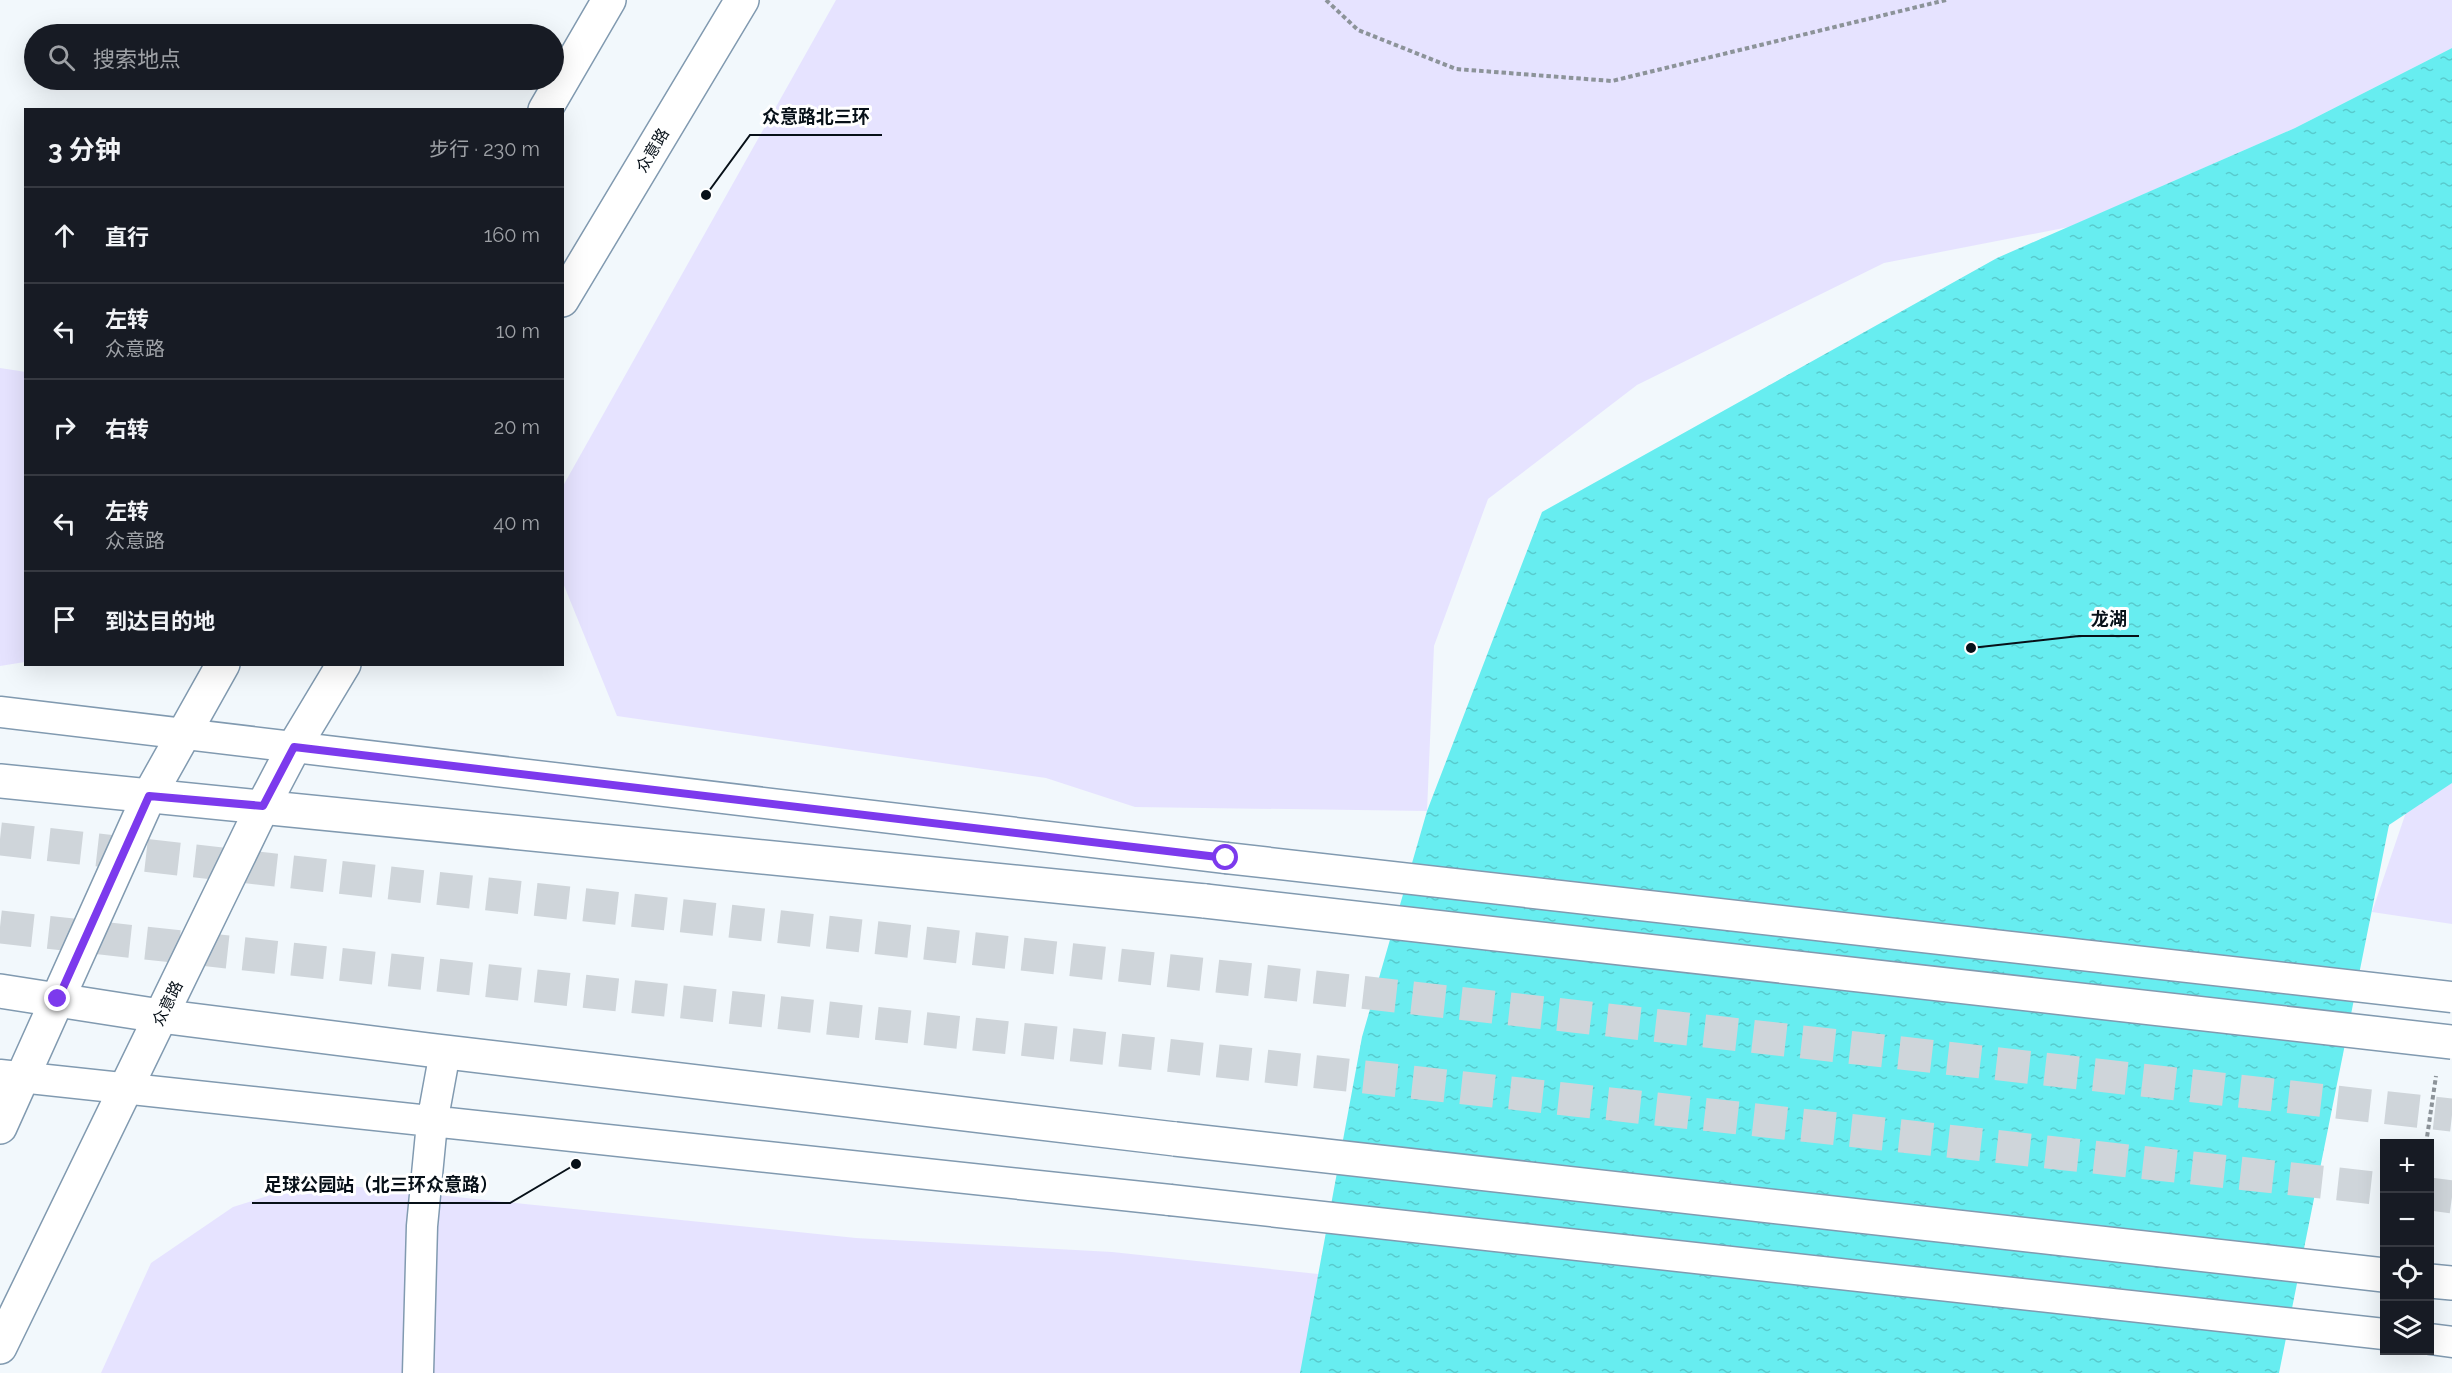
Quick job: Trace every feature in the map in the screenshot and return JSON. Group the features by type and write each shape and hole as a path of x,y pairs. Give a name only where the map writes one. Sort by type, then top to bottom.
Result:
{"main road":[{"path":"564,77 609,0"},
{"name":"众意路","path":"564,297 742,0"},
{"path":"546,108 557,90"},
{"path":"0,1127 11,1076 58,999 149,796 222,666"},
{"name":"众意路","path":"0,1347 263,806 294,747 343,666"},
{"path":"0,781 1205,901 2452,1042"},
{"path":"0,991 160,1016 445,1052 1175,1139 2380,1274"},
{"path":"2434,1281 2452,1283"}],"street":[{"path":"0,712 1226,858 2452,997"},
{"path":"418,1373 422,1226 432,1123 445,1052"},
{"path":"11,1076 432,1123 1170,1200 2380,1333"},
{"path":"2434,1340 2452,1342"}],"path":[{"path":"1326,0 1358,30 1456,69 1612,81 1946,0"}],"shaded area":[{"path":"836,0 2452,0 2452,48 2295,128 2069,227 1884,263 1637,385 1488,499 1434,646 1427,811 1135,807 1046,778 617,716 564,585 564,484"},
{"path":"0,368 24,372 24,662 0,666"},
{"path":"2452,714 2452,924 2372,912 2433,733"},
{"path":"311,1182 856,1238 1112,1252 2244,1373 101,1373 151,1263 233,1207"}],"water":[{"path":"2452,48 2452,783 2389,825 2279,1373 1300,1373 1362,1037 1427,811 1542,512 1997,258 2295,128"}],"tunnel":[{"path":"0,839 2452,1115"},
{"path":"0,927 2380,1189"},
{"path":"2434,1195 2452,1197"}],"place":[{"name":"众意路北三环","path":"706,195"},
{"name":"龙湖","path":"1971,648"},
{"name":"足球公园站（北三环众意路）","path":"576,1164"}],"route":[{"path":"58,999 149,796 263,806 294,747 1226,858"}]}
